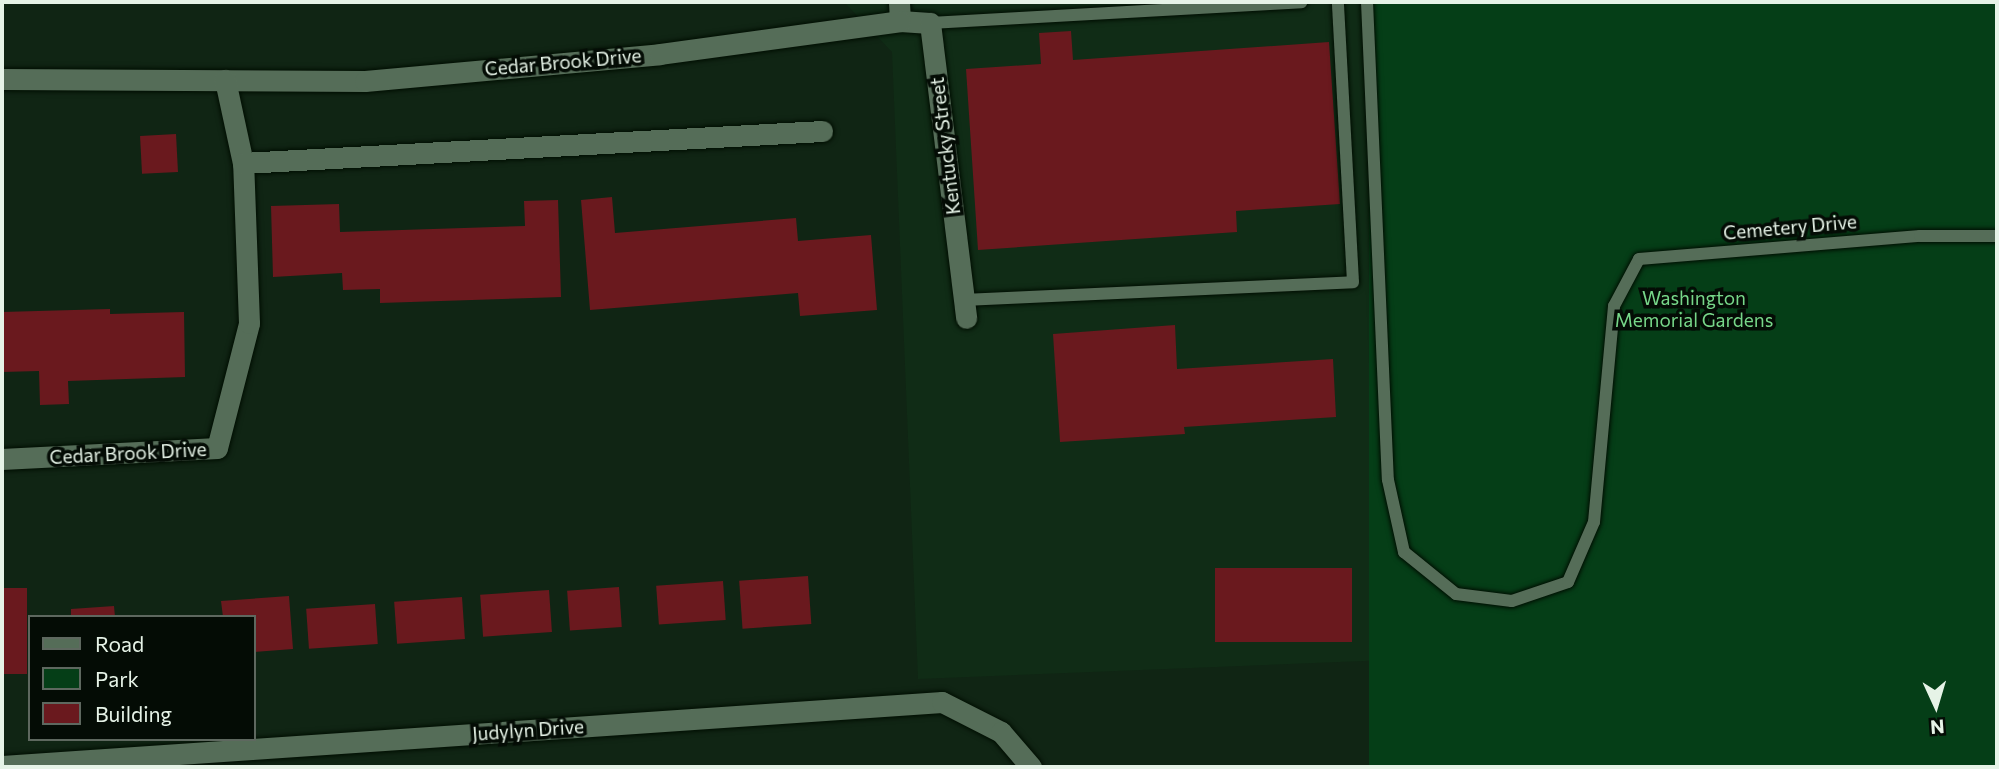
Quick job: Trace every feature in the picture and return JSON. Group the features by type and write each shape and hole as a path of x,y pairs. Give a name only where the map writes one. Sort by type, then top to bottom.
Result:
{"street":[{"path":"899,11 930,23"},
{"name":"Cedar Brook Drive","path":"2,79 365,81 660,54 899,11"},
{"name":"Kentucky Street","path":"930,23 965,309"},
{"name":"Cedar Brook Drive","path":"2,458 217,448 249,323 243,163 225,80"},
{"path":"243,163 822,131"},
{"name":"Judylyn Drive","path":"2,766 942,702 1001,732 1031,767"}],"lane":[{"path":"930,23 1301,2"},
{"path":"965,309 1353,282 1338,2"},
{"name":"Cemetery Drive","path":"1367,2 1388,480 1404,552 1456,594 1512,601 1568,582 1594,522 1614,306 1639,259 1920,236 1997,236"}],"shaded area":[{"path":"844,2 1369,2 1414,659 918,679 892,52"}],"green space":[{"name":"Washington Memorial Gardens","path":"1369,2 1997,2 1997,767 1369,767"}],"building":[{"path":"1071,31 1073,60 1329,42 1340,204 1236,211 1237,232 978,250 966,69 1041,64 1039,33"},
{"path":"176,134 178,172 142,174 140,136"},
{"path":"612,197 615,233 796,218 798,241 871,235 877,310 800,316 798,293 590,310 581,200"},
{"path":"558,200 561,297 380,303 380,289 343,290 342,273 273,277 271,206 339,204 340,232 525,226 524,201"},
{"path":"110,309 110,314 184,312 185,377 68,381 69,404 40,405 39,371 2,372 2,312"},
{"path":"1175,325 1177,369 1333,359 1336,417 1184,427 1185,434 1060,442 1053,334"},
{"path":"1215,568 1352,568 1352,642 1215,642"},
{"path":"808,576 811,624 743,629 739,581"},
{"path":"723,581 726,620 659,625 656,586"},
{"path":"619,587 622,627 570,631 567,591"},
{"path":"2,588 27,588 27,674 2,674"},
{"path":"549,590 552,632 483,637 480,595"},
{"path":"289,596 293,649 256,652 256,615 223,615 221,601"},
{"path":"462,597 465,639 397,644 394,602"},
{"path":"375,604 378,644 309,649 306,609"},
{"path":"114,606 115,615 71,615 71,609"}]}
